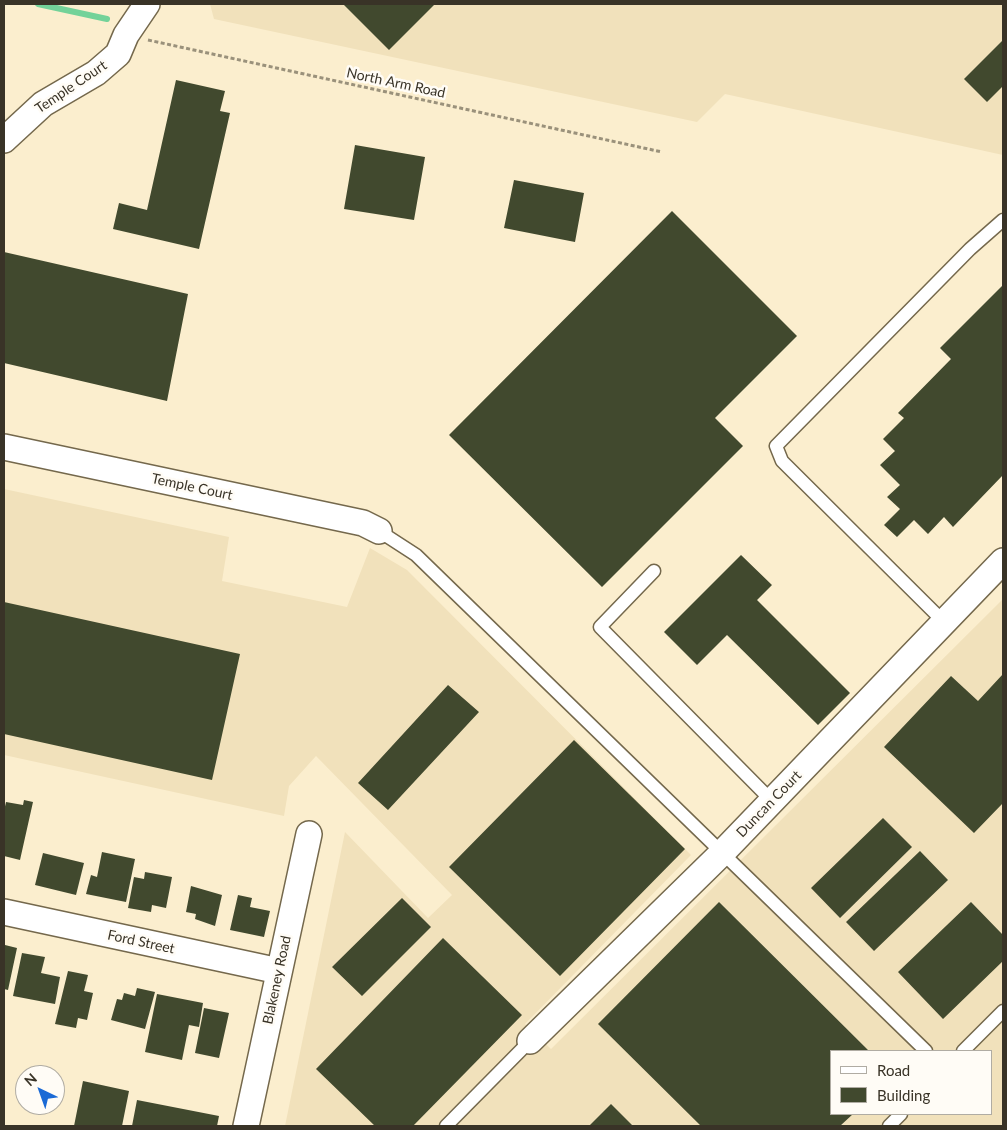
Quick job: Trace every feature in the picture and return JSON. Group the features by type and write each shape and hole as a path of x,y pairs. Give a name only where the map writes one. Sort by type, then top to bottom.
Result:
{"street":[{"name":"Temple Court","path":"4,140 43,104 96,73 122,45 147,4"},
{"name":"Temple Court","path":"4,447 363,523 379,531"},
{"name":"Duncan Court","path":"530,1042 721,854 1003,561"},
{"name":"Blakeney Road","path":"246,1126 309,834"},
{"name":"Ford Street","path":"4,912 279,971"}],"lane":[{"path":"944,622 782,461 776,446 970,249 1003,220"},
{"path":"379,531 416,555 721,854 925,1050"},
{"path":"654,571 600,627 772,801"},
{"path":"964,1050 1003,1011"},
{"path":"446,1126 530,1042"},
{"path":"889,1126 900,1115"}],"path":[{"name":"North Arm Road","path":"122,45 662,152"}],"shaded area":[{"path":"210,4 1003,4 1003,155 725,94 697,122 214,19"},
{"path":"4,489 229,537 222,581 347,607 370,548 407,570 691,855 525,1024 551,1049 1003,599 1003,1126 285,1126 345,832 428,918 452,895 316,756 289,786 284,816 4,755"}],"building":[{"path":"343,4 435,4 389,50"},
{"path":"1003,40 1003,86 987,102 964,79"},
{"path":"176,80 225,91 220,111 230,113 199,249 113,229 119,203 147,210"},
{"path":"355,145 425,157 414,220 344,209"},
{"path":"514,180 584,193 575,242 504,228"},
{"path":"672,211 797,336 715,418 743,446 602,587 449,435"},
{"path":"4,252 188,294 167,401 4,363"},
{"path":"1003,285 1003,475 953,527 944,517 928,534 914,520 897,537 884,525 900,509 887,497 900,485 880,465 895,451 883,439 904,418 898,413 951,359 940,348"},
{"path":"741,555 772,585 757,600 850,693 818,725 727,635 697,665 664,632"},
{"path":"4,602 240,654 212,780 4,734"},
{"path":"1003,674 1003,803 974,833 884,747 951,676 978,701"},
{"path":"448,685 479,712 388,810 358,783"},
{"path":"574,740 685,849 560,976 449,867"},
{"path":"24,800 33,802 20,860 4,856 4,811 6,802 23,805"},
{"path":"883,818 912,847 840,918 811,888"},
{"path":"920,851 948,880 874,951 846,922"},
{"path":"102,852 135,859 126,902 86,894 91,875 97,877"},
{"path":"43,853 84,863 76,895 35,885"},
{"path":"145,872 172,877 166,908 152,905 151,912 128,908 134,877 144,879"},
{"path":"191,886 222,895 215,926 195,919 196,914 186,912"},
{"path":"238,895 252,898 250,907 270,911 264,937 230,930"},
{"path":"402,898 431,927 362,996 332,967"},
{"path":"719,902 868,1050 830,1050 830,1115 852,1115 840,1126 701,1126 598,1024"},
{"path":"971,902 1003,935 1003,961 943,1019 898,972"},
{"path":"443,938 522,1015 413,1126 375,1126 316,1069"},
{"path":"5,945 17,948 8,990 4,989"},
{"path":"22,953 45,957 41,973 60,977 55,1004 13,996"},
{"path":"68,971 88,975 84,991 93,993 87,1020 78,1018 76,1028 55,1024"},
{"path":"137,988 155,992 145,1029 111,1020 117,999 122,1000 124,993 135,996"},
{"path":"157,994 203,1003 199,1027 189,1025 182,1060 145,1052"},
{"path":"204,1008 229,1013 219,1058 195,1053"},
{"path":"83,1081 129,1091 122,1126 74,1126"},
{"path":"137,1100 219,1116 217,1126 132,1126"},
{"path":"611,1104 633,1126 589,1126"}],"waterway":[{"path":"38,4 107,19"}]}
